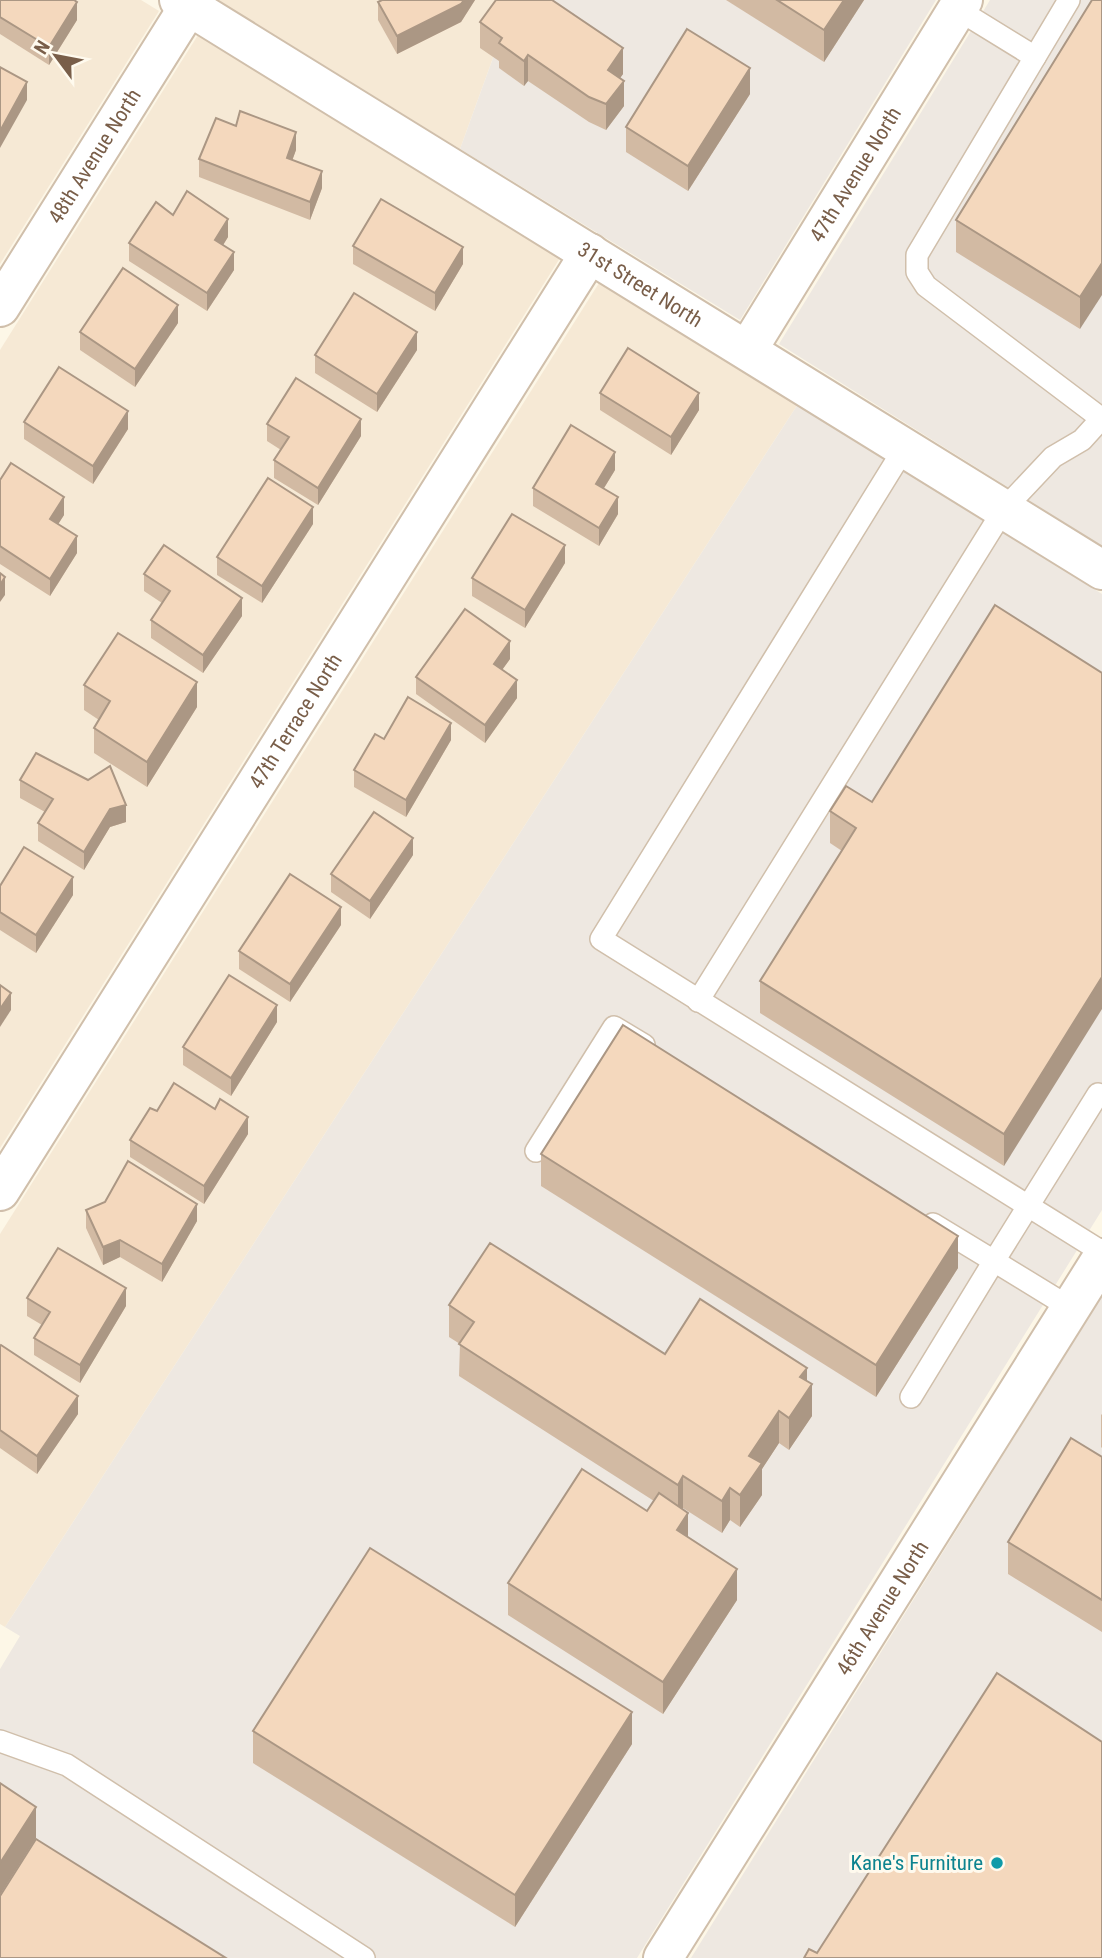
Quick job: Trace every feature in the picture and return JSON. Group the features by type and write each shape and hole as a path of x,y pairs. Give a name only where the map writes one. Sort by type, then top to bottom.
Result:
{"street":[{"name":"31st Street North","path":"184,3 1102,570"},
{"name":"48th Avenue North","path":"0,307 184,3"},
{"name":"47th Avenue North","path":"748,349 960,4"},
{"name":"47th Terrace North","path":"0,1191 590,253"},
{"name":"46th Avenue North","path":"663,1958 1102,1258"}],"lane":[{"path":"698,1001 1004,509 1053,457 1082,440 1102,418 926,286 917,272 917,255 1069,0"},
{"path":"960,4 1035,57"},
{"path":"905,447 601,939 1102,1252"},
{"path":"536,1151 614,1027 662,1056"},
{"path":"911,1396 1098,1094"},
{"path":"911,1210 1069,1307"},
{"path":"0,1741 67,1765 364,1958"}],"shaded area":[{"path":"0,0 141,0 159,11 0,264"},
{"path":"218,0 514,0 460,149"},
{"path":"514,0 936,0 740,320 460,149"},
{"path":"990,0 1102,0 1102,546 779,344"},
{"path":"198,35 560,258 0,1148 0,350"},
{"path":"599,283 798,404 5,1627 0,1624 0,1234"},
{"path":"798,404 1102,594 1102,1210 637,1958 0,1958 0,1669 20,1636 5,1627"},
{"path":"1102,1296 1102,1958 691,1958"}],"building":[{"path":"0,0 77,2 49,47 0,17"},
{"path":"464,0 461,4 397,36 378,2"},
{"path":"496,0 552,0 623,48 608,70 624,81 606,104 589,97 528,55 524,61 499,43 502,38 480,22"},
{"path":"777,0 844,0 824,30"},
{"path":"1092,0 1102,0 1102,263 1080,297 956,220"},
{"path":"687,29 750,68 688,166 626,127"},
{"path":"0,67 27,82 0,131"},
{"path":"240,111 296,132 287,158 322,171 310,202 199,159 216,118 236,126"},
{"path":"187,191 228,219 215,240 234,252 207,293 129,243 156,202 173,215"},
{"path":"381,199 463,247 435,293 353,246"},
{"path":"123,268 178,305 135,369 80,332"},
{"path":"354,293 417,332 377,394 315,355"},
{"path":"628,348 699,393 671,437 600,393"},
{"path":"59,367 128,411 93,466 24,422"},
{"path":"296,378 361,419 318,488 274,460 289,437 267,424"},
{"path":"571,425 615,452 596,484 618,497 599,528 533,488"},
{"path":"11,463 64,497 50,519 77,536 50,579 0,546 0,480"},
{"path":"268,478 313,507 262,586 217,557"},
{"path":"512,514 565,545 525,610 472,578"},
{"path":"164,545 242,598 203,655 151,620 170,591 144,574"},
{"path":"995,605 1102,673 1102,977 1004,1134 760,981 856,828 830,811 846,786 872,802"},
{"path":"465,609 510,641 494,664 517,680 485,725 416,677"},
{"path":"118,633 197,682 147,762 94,728 110,701 84,685"},
{"path":"408,697 451,723 406,800 354,770 375,734 384,739"},
{"path":"36,753 88,780 110,766 126,805 110,809 84,852 38,823 53,799 20,780"},
{"path":"374,812 413,838 370,901 331,874"},
{"path":"24,847 73,877 36,935 0,912 0,886"},
{"path":"290,874 341,907 290,984 239,951"},
{"path":"229,975 277,1005 231,1078 183,1047"},
{"path":"0,985 11,993 0,1009"},
{"path":"623,1025 958,1236 876,1365 541,1154"},
{"path":"174,1083 215,1109 220,1099 248,1117 204,1186 130,1140 150,1108 157,1111"},
{"path":"128,1161 197,1204 162,1264 120,1240 103,1247 86,1210 105,1202"},
{"path":"490,1243 665,1354 700,1299 807,1368 800,1377 812,1384 789,1418 779,1411 749,1456 762,1463 740,1495 730,1488 722,1501 683,1476 678,1485 459,1344 474,1322 449,1305"},
{"path":"58,1248 126,1288 80,1365 34,1338 50,1312 27,1298"},
{"path":"1,1345 78,1396 37,1456 0,1430"},
{"path":"1071,1438 1102,1457 1102,1600 1008,1542"},
{"path":"582,1469 647,1511 659,1493 688,1513 677,1530 737,1569 663,1682 508,1583"},
{"path":"370,1548 632,1712 515,1895 253,1731"},
{"name":"Kane's Furniture","path":"997,1673 1102,1742 1102,1958 804,1958 809,1949 817,1953"},
{"path":"0,1783 36,1807 0,1863"},
{"path":"36,1839 226,1958 0,1958 0,1896"}],"place":[{"name":"Kane's Furniture","path":"997,1863"}]}
